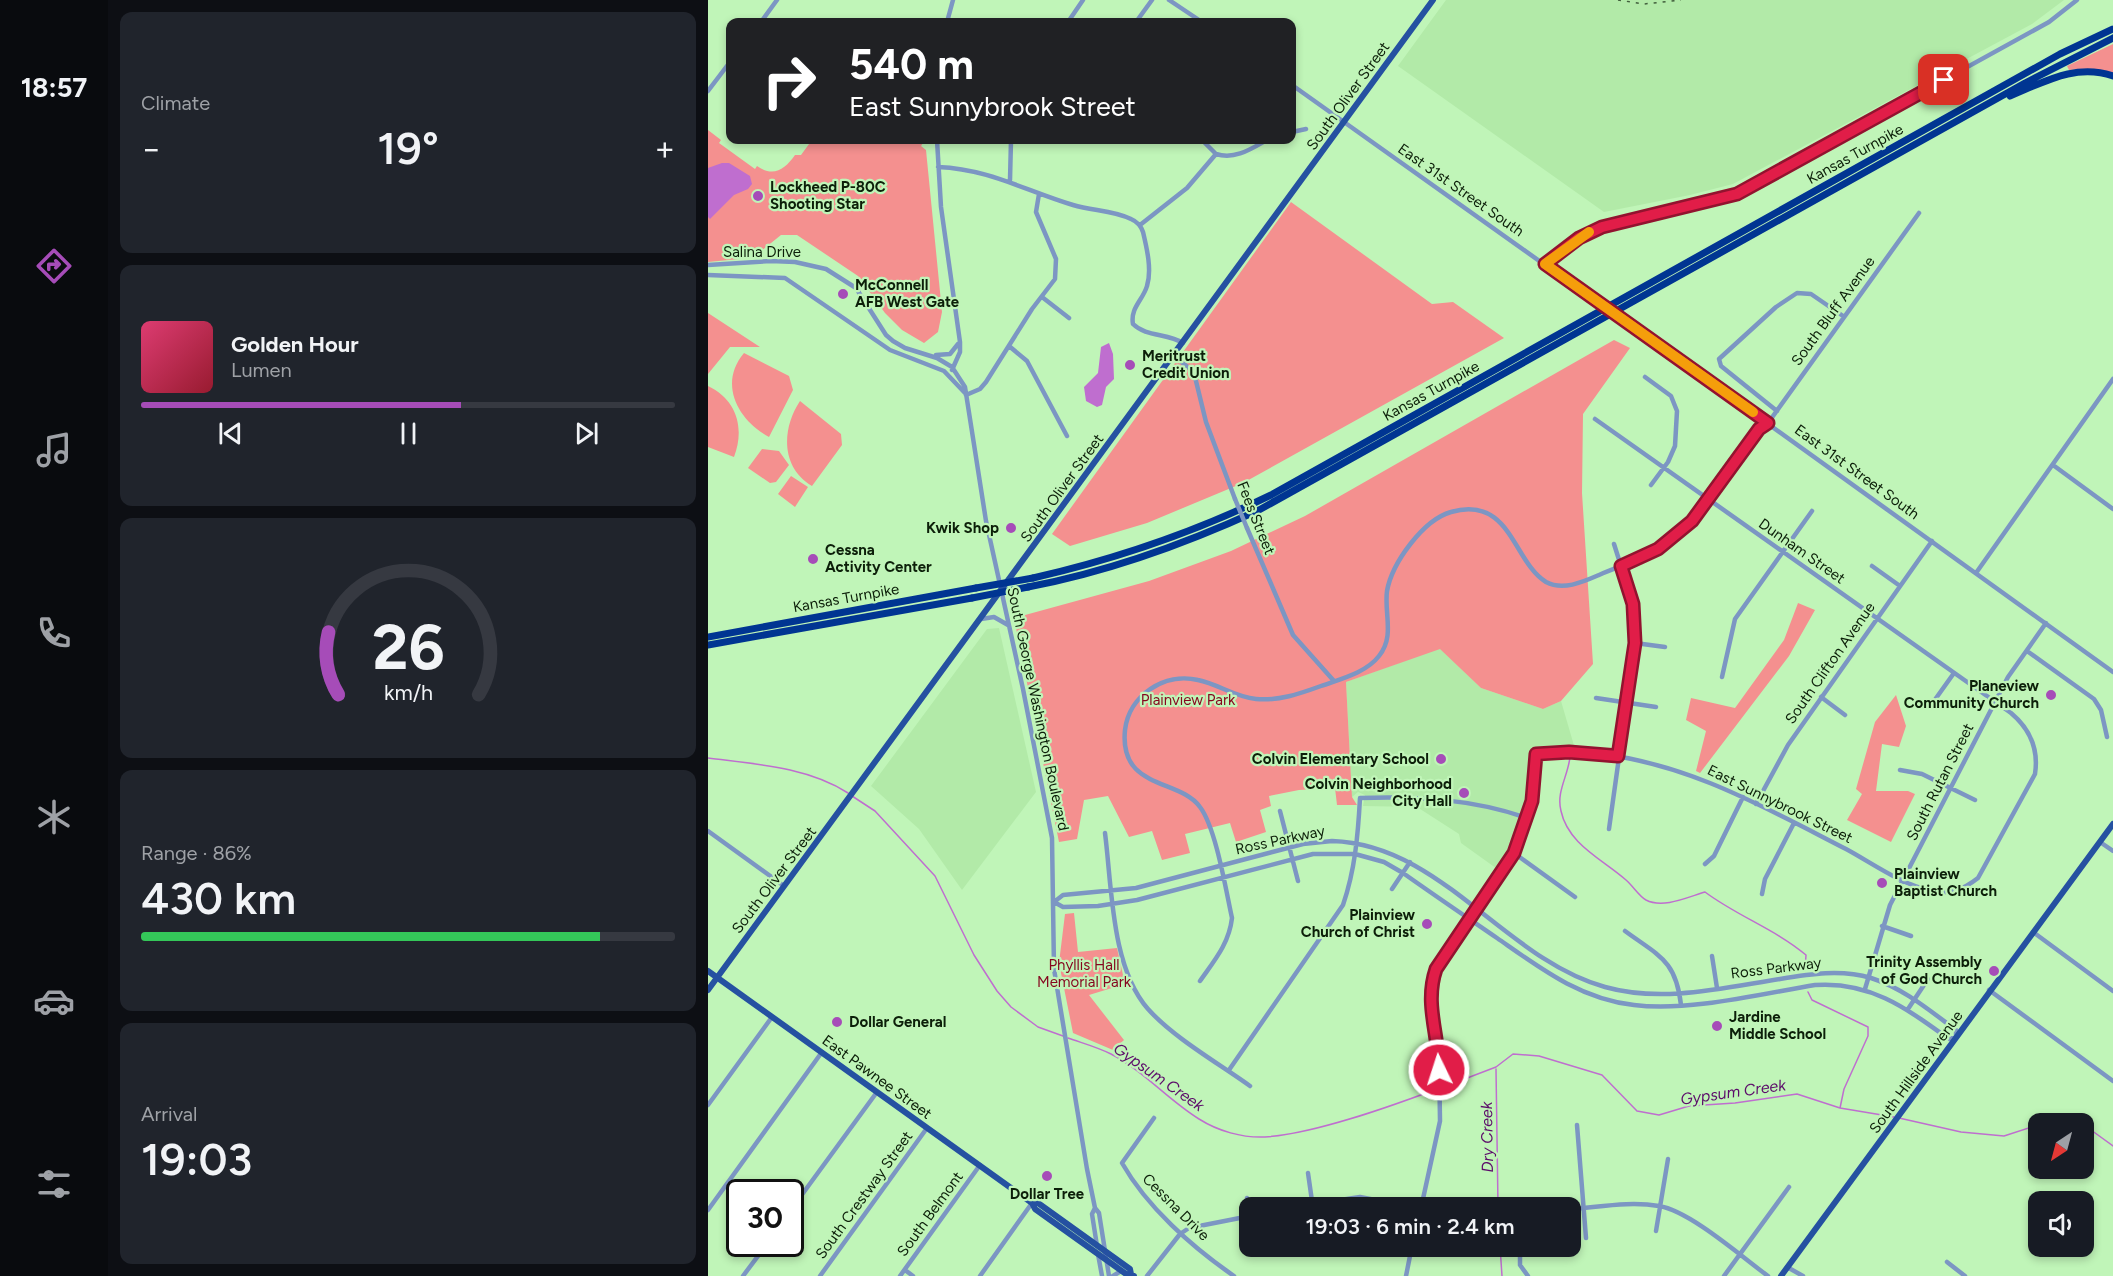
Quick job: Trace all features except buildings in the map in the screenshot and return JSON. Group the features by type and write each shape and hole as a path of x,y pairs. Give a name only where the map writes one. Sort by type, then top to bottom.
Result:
{"highway":[{"name":"Kansas Turnpike","path":"708,637 1033,578 1167,540 1271,495 2113,27"},
{"name":"Kansas Turnpike","path":"708,645 1028,587 1133,560 1259,510 1994,101 2113,38"},
{"path":"1994,101 2073,72 2095,72 2113,76"}],"main road":[{"name":"South Oliver Street","path":"708,990 1433,0"},
{"name":"South Hillside Avenue","path":"1780,1276 2113,824"},
{"name":"East Pawnee Street","path":"708,971 980,1165 1032,1203 1035,1209 1101,1253 1130,1269 1132,1275"},
{"name":"East Pawnee Street","path":"1032,1203 1038,1203 1097,1246 1106,1260 1132,1275"}],"street":[{"path":"764,18 777,0"},
{"path":"948,18 953,0"},
{"path":"1071,18 1083,0"},
{"path":"1139,18 1152,0"},
{"path":"1169,0 1196,18"},
{"path":"1545,264 1579,238 1602,227 1737,194 2049,22 2077,0"},
{"path":"708,91 726,67"},
{"name":"East 31st Street South","path":"1296,88 1768,423 2113,672"},
{"path":"1296,131 1306,129"},
{"path":"937,144 960,342 960,352 952,368 957,382"},
{"path":"1010,180 1011,144"},
{"path":"1206,144 1216,154 1231,156 1241,154 1260,144"},
{"path":"1140,225 1187,188 1216,154"},
{"path":"938,167 978,171 1010,180 1039,194 1078,207 1114,213 1140,225"},
{"path":"952,368 962,380 966,395 980,389 1055,279 1057,264 1035,208 1039,194"},
{"name":"South Bluff Avenue","path":"1334,681 1370,665 1380,656 1388,633 1388,591 1394,571 1424,530 1436,518 1452,511 1466,510 1488,515 1508,530 1539,576 1546,581 1566,586 1621,566 1658,549 1676,537 1709,500 1759,429 1768,423 1777,411 1919,213"},
{"path":"1140,225 1149,276 1142,297 1133,310 1133,324 1140,330 1174,336 1183,343"},
{"name":"Salina Drive","path":"708,265 771,261 795,262 826,269 856,288 886,335 904,348 922,353 952,368"},
{"name":"Salina Drive","path":"708,275 785,278 890,350 940,369 957,382 966,395"},
{"path":"1777,411 1721,366 1718,360 1776,307 1797,293 1811,294 1844,316"},
{"path":"1042,297 1070,318"},
{"path":"922,353 945,356 955,350 960,342"},
{"path":"1009,346 1027,361 1067,436"},
{"name":"Fees Street","path":"1174,356 1189,368 1195,377 1206,422 1235,499 1293,635 1334,681"},
{"path":"940,369 952,368"},
{"path":"1645,377 1675,402 1675,446 1664,468 1651,485"},
{"path":"1976,573 2113,380"},
{"name":"South George Washington Boulevard","path":"966,395 986,521 1052,838 1054,969 1095,1208 1099,1213 1102,1276"},
{"name":"Dunham Street","path":"1596,419 1995,702"},
{"path":"2052,465 2113,509"},
{"path":"1722,677 1735,619 1812,511"},
{"name":"South Clifton Avenue","path":"1756,804 1786,748 1932,541"},
{"path":"1609,829 1635,643 1633,604 1614,544"},
{"path":"1872,566 1900,586"},
{"path":"981,620 994,617 1009,626"},
{"name":"South Rutan Street","path":"1865,989 1882,926 1903,879 2008,676 2046,623"},
{"path":"1635,643 1665,647"},
{"path":"2027,651 2094,699 2101,710 2107,737"},
{"path":"1934,701 1954,673"},
{"path":"1200,981 1224,947 1230,933 1232,918 1210,829 1200,807 1188,796 1154,783 1133,765 1125,734 1127,718 1134,704 1155,686 1173,680 1199,680 1232,694 1271,700 1289,697 1334,681"},
{"path":"1821,697 1845,715"},
{"path":"1596,698 1656,707"},
{"name":"East Sunnybrook Street","path":"1527,818 1532,801 1536,754 1569,752 1618,756 1674,769 1743,797 1903,879 1939,892 1963,889 1989,862 2029,789 2037,766 2034,742 2022,722 1995,702"},
{"path":"1900,770 1922,774 1976,800"},
{"path":"1705,864 1712,859 1743,797"},
{"path":"1228,1070 1334,921 1350,883 1357,843 1360,798 1454,801 1527,818 1514,853 1436,969 1431,983 1430,1007 1439,1070 1440,1121 1423,1197"},
{"path":"1280,812 1298,881"},
{"path":"1762,894 1765,879 1794,823"},
{"path":"708,831 784,886"},
{"path":"1105,833 1121,955 1135,991 1162,1022 1250,1086"},
{"name":"Ross Parkway","path":"1332,841 1357,843 1379,848 1410,862 1551,962 1592,984 1639,994 1680,993 1820,973 1869,977 1915,999 1956,1029 1956,1037 1949,1039 1908,1009 1884,995 1865,989 1821,985 1682,1005 1623,1004 1574,989 1545,972 1403,873 1384,862 1355,854 1320,853 1114,903 1063,907 1054,902 1063,895 1113,892 1290,848 1332,841"},
{"path":"2100,842 2113,851"},
{"path":"1514,853 1575,897"},
{"path":"1392,889 1410,862"},
{"path":"1882,926 1911,936"},
{"path":"1625,932 1669,964 1674,971 1682,1005"},
{"path":"2032,932 2113,991"},
{"path":"1712,957 1717,988"},
{"path":"1908,1009 1928,979"},
{"path":"1989,990 2113,1081"},
{"path":"708,1105 772,1017"},
{"path":"708,1210 822,1052"},
{"path":"804,1192 877,1092"},
{"name":"Cessna Drive","path":"1154,1118 1122,1163 1130,1178 1182,1233 1234,1276"},
{"path":"1577,1125 1586,1238"},
{"name":"South Crestway Street","path":"820,1276 928,1128"},
{"path":"1656,1231 1662,1207 1668,1159"},
{"name":"South Belmont","path":"900,1276 980,1165"},
{"path":"1308,1173 1311,1197"},
{"path":"1724,1276 1789,1187"},
{"path":"980,1276 1032,1203"},
{"path":"1583,1208 1628,1204 1662,1207 1689,1219 1768,1276"},
{"name":"South George Washington Boulevard","path":"1095,1208 1092,1214 1097,1246"},
{"path":"1147,1276 1182,1233 1189,1228 1239,1217"},
{"path":"1082,1235 1088,1234 1094,1227"},
{"path":"743,1276 757,1257"},
{"path":"1406,1276 1410,1257"},
{"path":"1520,1257 1520,1265 1528,1276"},
{"path":"1106,1260 1111,1276 1122,1271"},
{"path":"1947,1262 1965,1276"},
{"path":"1787,1268 1803,1276"},
{"path":"905,1270 913,1276"}],"shaded area":[{"path":"1446,0 2064,0 2032,24 1733,184 1604,212 1398,66"},
{"path":"729,163 750,176 752,184 748,189 734,195 710,219 708,217 708,168"},
{"path":"1109,343 1113,354 1114,379 1106,387 1102,405 1097,407 1086,401 1084,387 1098,373 1101,347"},
{"path":"999,628 1036,792 962,890 919,829 871,786 987,629"},
{"name":"Colvin Elementary School","path":"1440,648 1481,688 1543,709 1561,701 1575,749 1537,750 1534,753 1526,812 1514,846 1500,871 1461,843 1459,834 1417,807 1363,806 1365,795 1358,792 1352,797 1346,682"}],"green space":[{"path":"2113,44 2113,74 2085,69 2069,70 2067,66"},
{"path":"708,130 721,140 719,143 755,169 757,166 769,171 783,168 795,155 801,155 809,144 922,144 921,146 926,150 942,312 938,332 924,343 902,330 885,313 858,276 797,235 781,235 761,251 760,257 708,262"},
{"path":"1291,202 1432,304 1453,302 1504,338 1243,483 1147,523 1070,546 1052,534"},
{"path":"708,313 760,347 730,347 708,374"},
{"name":"Plainview Park","path":"1614,340 1630,348 1583,414 1582,493 1593,664 1561,701 1543,709 1481,688 1440,649 1346,682 1352,797 1357,805 1337,805 1335,788 1299,790 1269,796 1271,806 1260,810 1266,832 1236,842 1230,823 1185,834 1190,853 1162,860 1152,831 1129,837 1108,796 1084,800 1077,839 1059,842 1014,618 1149,581 1231,551 1305,516"},
{"path":"744,353 789,376 793,390 769,437 748,421 735,400 732,389 733,377 736,365"},
{"path":"708,386 726,399 736,416 739,436 734,457 708,447"},
{"path":"800,401 841,434 842,445 812,486 794,468 787,446 790,423"},
{"path":"762,449 779,451 789,465 776,482 770,483 748,468"},
{"path":"791,476 808,487 795,507 778,494"},
{"path":"1798,603 1815,610 1789,656 1700,773 1696,771 1706,731 1686,720 1691,698 1735,708 1784,640"},
{"path":"1896,695 1906,726 1899,747 1882,744 1876,791 1908,791 1915,794 1891,842 1847,820 1862,794 1856,789 1875,722"},
{"name":"Phyllis Hall Memorial Park","path":"1074,913 1078,952 1117,948 1125,984 1089,995 1124,1040 1113,1050 1073,1033 1059,963 1065,914"}],"waterway":[{"path":"1570,757 1560,804 1565,823 1578,842 1626,880 1646,900 1668,903 1705,892 1806,955 1805,970"},
{"name":"Gypsum Creek","path":"708,758 799,772 816,777 848,793"},
{"name":"Gypsum Creek","path":"852,796 875,811 935,876 974,955 997,991 1011,1007 1038,1027 1063,1036"},
{"path":"1808,992 1812,1000 1868,1027 1868,1036 1844,1089 1840,1108"},
{"name":"Gypsum Creek","path":"1068,1038 1100,1049 1123,1061 1206,1123 1230,1133 1248,1136 1265,1137 1306,1131 1437,1089"},
{"name":"Gypsum Creek","path":"1441,1088 1496,1067 1513,1054 1539,1056 1602,1075 1637,1111 1659,1115 1689,1106 1735,1103 1797,1094 1840,1108 1894,1117"},
{"name":"Dry Creek","path":"1496,1069 1498,1197"},
{"name":"Gypsum Creek","path":"1899,1118 1961,1132 2004,1136 2028,1128"},
{"name":"Gypsum Creek","path":"2094,1132 2113,1146"},
{"name":"Dry Creek","path":"1501,1257 1502,1276"}],"railway":[{"path":"1618,0 1644,4 1681,0"}],"slow traffic":[{"path":"1589,232 1545,264 1753,412"}],"place":[{"name":"Lockheed P-80C Shooting Star","path":"758,196"},
{"name":"McConnell AFB West Gate","path":"843,294"},
{"name":"Meritrust Credit Union","path":"1130,365"},
{"name":"Kwik Shop","path":"1011,528"},
{"name":"Cessna Activity Center","path":"813,559"},
{"name":"Planeview Community Church","path":"2051,695"},
{"name":"Colvin Elementary School","path":"1441,759"},
{"name":"Colvin Neighborhood City Hall","path":"1464,793"},
{"name":"Plainview Baptist Church","path":"1882,883"},
{"name":"Plainview Church of Christ","path":"1427,924"},
{"name":"Trinity Assembly of God Church","path":"1994,971"},
{"name":"Dollar General","path":"837,1022"},
{"name":"Jardine Middle School","path":"1717,1026"},
{"name":"Dollar Tree","path":"1047,1176"}],"route":[{"path":"1439,1070 1439,1056 1430,1007 1431,983 1436,969 1514,853 1532,801 1536,754 1569,752 1618,756 1635,643 1633,604 1621,566 1658,549 1676,537 1705,505 1759,429 1768,423 1545,264 1579,238 1602,227 1725,199 1737,194 1944,80"}]}
